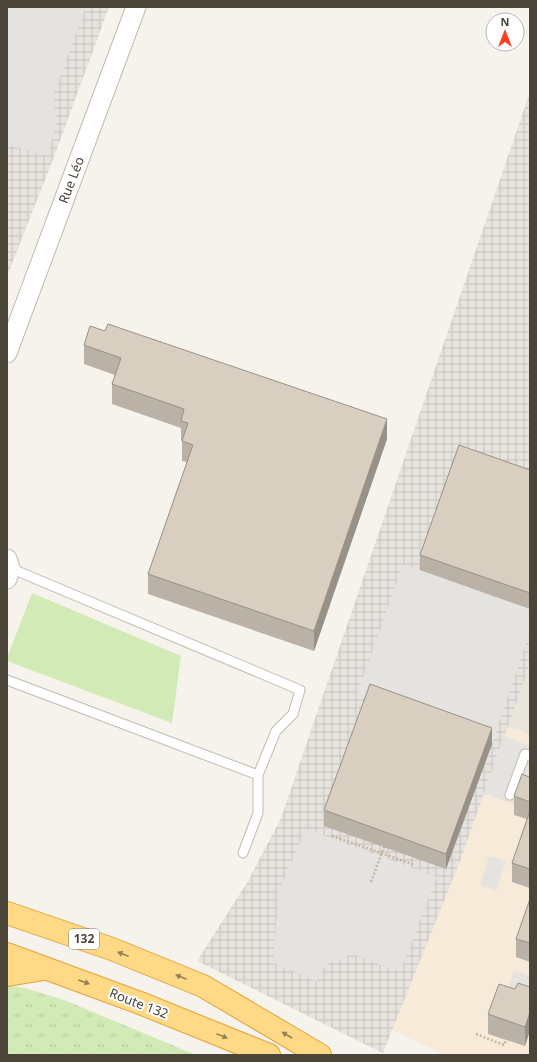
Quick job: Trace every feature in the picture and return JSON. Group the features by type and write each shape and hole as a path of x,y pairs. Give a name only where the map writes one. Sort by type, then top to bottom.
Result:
{"highway":[{"name":"132","path":"7,912 74,935 203,986 320,1055"},
{"name":"Route 132","path":"7,954 140,1003 269,1055"},
{"path":"7,975 48,968"}],"street":[{"name":"Rue Léo","path":"7,353 136,7"}],"lane":[{"path":"8,568 300,690 293,714 276,730 258,774 258,813 243,853"},
{"path":"7,680 258,774"},
{"path":"510,795 526,754 530,756"}],"path":[{"path":"332,836 415,865"},
{"path":"371,882 384,847"},
{"path":"476,1034 504,1045 506,1040"}],"shaded area":[{"path":"7,7 109,7 54,157 7,276"},
{"path":"7,7 86,7 54,93 56,128 47,156 7,145"},
{"path":"530,92 530,664 460,861 383,1053 197,961 248,881 281,818"},
{"path":"403,564 530,609 530,632 492,744 357,695"},
{"path":"530,664 530,735 507,727"},
{"path":"507,727 530,735 530,1055 445,1055 392,1030 460,861"},
{"path":"504,736 530,746 530,773 518,805 484,794"},
{"path":"306,829 437,877 400,972 352,954 326,965 316,981 273,963 279,890"},
{"path":"489,856 506,861 496,891 480,885"},
{"path":"514,971 530,976 530,1007 504,999"}],"green space":[{"path":"32,593 181,656 172,723 7,661"},
{"path":"7,985 25,988 64,1000 196,1055 7,1055"}],"building":[{"path":"108,324 387,419 314,631 148,574 193,445 182,441 188,423 181,421 184,409 112,384 121,358 84,345 90,326 105,331"},
{"path":"459,445 530,470 530,593 420,555"},
{"path":"370,684 492,728 446,854 324,810"},
{"path":"522,774 529,777 530,775 530,802 514,796"},
{"path":"530,811 530,869 512,863"},
{"path":"530,899 530,943 516,939"},
{"path":"518,983 530,987 530,1012 525,1027 488,1014 499,984 515,989"}]}
